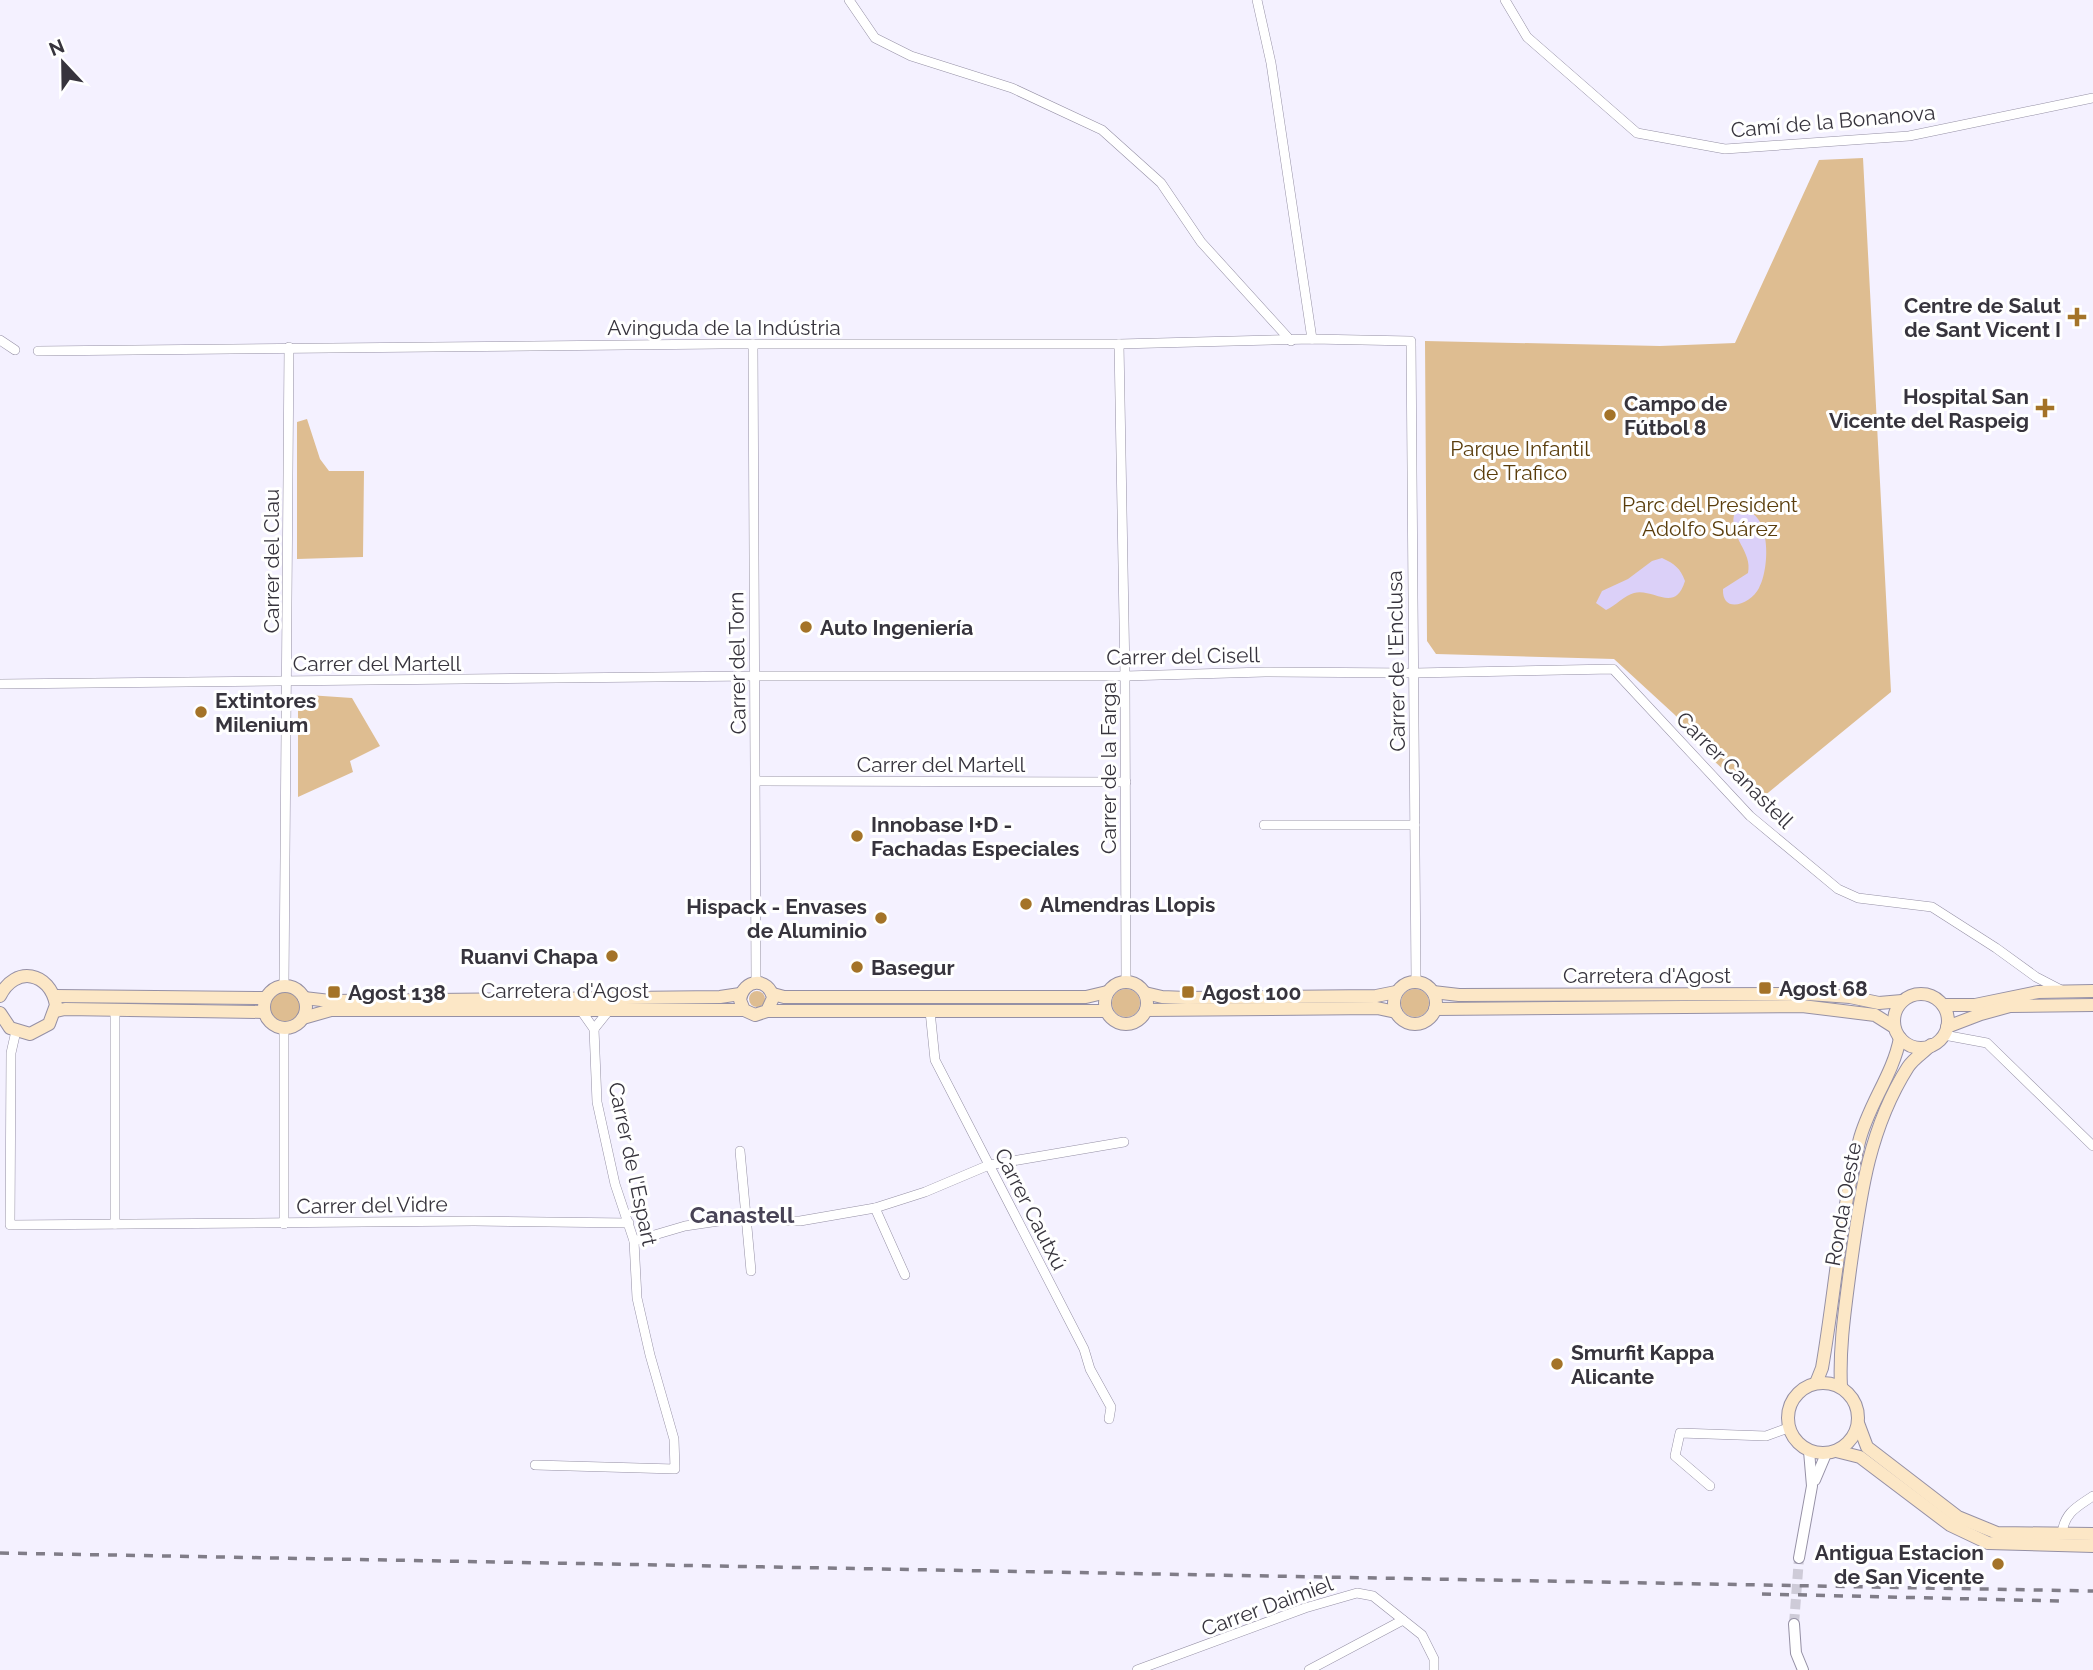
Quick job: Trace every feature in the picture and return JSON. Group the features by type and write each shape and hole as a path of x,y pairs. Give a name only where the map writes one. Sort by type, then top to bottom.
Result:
{"main road":[{"path":"0,996 9,982 32,976 45,982 55,996 56,1011 44,1029 30,1034 16,1031 5,1023 0,1013"},
{"path":"1146,1010 1364,1008 1396,1013 1406,1022 1420,1023 1435,1009 1433,992 1429,986 1416,981 1401,986 1394,998 1396,1013"},
{"path":"772,994 784,997 1086,997 1107,992 1115,985 1126,982 1133,983 1145,993 1187,998 1376,996 1396,992"},
{"path":"767,1011 772,1003 772,994 766,985 749,983 740,994 740,1000 744,1010 755,1015 767,1011 1105,1010"},
{"path":"284,985 294,987 304,998 306,1008 303,1018 295,1026 284,1028 269,1022 264,1012 265,998 273,989 284,985"},
{"path":"1943,1006 1975,1005 2038,992 2093,991"},
{"path":"1107,992 1105,1010 1113,1021 1126,1025 1139,1020 1146,1010 1145,993"},
{"name":"Carretera d'Agost","path":"1433,992 1459,995 1809,995 1879,1003 1902,1001"},
{"name":"Carretera d'Agost","path":"304,998 330,1001 720,997 740,994"},
{"path":"1945,1031 1947,1016 1943,1006 1934,997 1912,995 1902,1001 1895,1013 1897,1033 1914,1047 1931,1045 1945,1031 1981,1014 2010,1006 2093,1005"},
{"path":"55,996 265,998"},
{"name":"Carretera d'Agost","path":"1435,1009 1802,1006 1875,1015 1897,1033"},
{"name":"Carretera d'Agost","path":"303,1018 331,1010 744,1010"},
{"path":"56,1011 264,1012"},
{"name":"Ronda Oeste","path":"1816,1383 1822,1368 1859,1140 1895,1059 1897,1033"},
{"name":"Ronda Oeste","path":"1931,1045 1909,1066 1890,1100 1868,1156 1841,1340 1841,1387 1857,1407 1858,1423 1867,1447 1958,1517 1997,1533 2093,1534"},
{"path":"1841,1387 1816,1383 1806,1387 1794,1398 1788,1409 1788,1428 1797,1442 1810,1451 1860,1457 1950,1525 1988,1543 2093,1546"},
{"path":"1831,1453 1850,1442 1858,1423"}],"street":[{"path":"849,0 875,38 911,56 1012,88 1102,130 1161,183 1201,242 1291,341"},
{"path":"1257,0 1271,63 1312,339"},
{"name":"Camí de la Bonanova","path":"1505,0 1527,37 1637,133 1725,149 1909,136 2093,98"},
{"name":"Avinguda de la Indústria","path":"38,351 289,347 1119,344 1312,339 1411,341"},
{"path":"0,340 15,350"},
{"name":"Carrer de l'Enclusa","path":"1411,341 1416,981"},
{"name":"Carrer del Torn","path":"753,344 756,982"},
{"name":"Carrer de la Farga","path":"1119,344 1125,676 1126,982"},
{"name":"Carrer del Clau","path":"284,985 289,347"},
{"name":"Carrer del Cisell","path":"754,676 1125,676 1265,671 1414,673 1613,669"},
{"name":"Carrer Canastell","path":"1613,669 1750,816 1838,889 1858,898 1932,907 2036,977 2062,991"},
{"name":"Carrer del Martell","path":"0,684 754,676"},
{"name":"Carrer del Martell","path":"756,781 1126,782"},
{"path":"1264,825 1415,825"},
{"path":"580,1009 594,1029 610,1009"},
{"path":"115,1010 115,1224"},
{"name":"Carrer Cautxú","path":"930,1011 935,1060 1084,1349 1090,1369 1111,1407 1109,1419"},
{"path":"284,1028 284,1224"},
{"name":"Carrer de l'Espart","path":"535,1465 675,1469 674,1439 650,1355 638,1298 634,1241 615,1184 597,1102 594,1029"},
{"name":"Carrer del Vidre","path":"16,1031 10,1053 10,1225 474,1221 629,1223"},
{"path":"1945,1031 1987,1043 2093,1146"},
{"path":"787,1222 875,1208 925,1192 989,1165 1124,1142"},
{"path":"740,1151 751,1271"},
{"path":"875,1208 905,1275"},
{"path":"634,1241 685,1226 746,1217"},
{"path":"1710,1486 1675,1457 1680,1433 1766,1436 1788,1428"},
{"path":"1799,1558 1812,1486 1810,1451"},
{"path":"1812,1486 1831,1453"},
{"path":"2062,1533 2063,1521 2069,1512 2093,1496"},
{"name":"Carrer Daimiel","path":"1137,1670 1357,1592 1373,1596 1404,1620"},
{"path":"1309,1670 1404,1620 1422,1635 1434,1659 1434,1670"},
{"path":"1794,1624 1796,1653 1804,1670"}],"green space":[{"name":"Parc del President Adolfo Suárez","path":"1863,158 1891,692 1758,801 1714,761 1675,715 1614,659 1436,654 1427,641 1425,341 1660,346 1735,343 1819,160"},
{"path":"307,419 320,459 329,471 364,471 363,557 297,559 297,422"},
{"path":"308,695 352,698 380,746 350,761 353,772 298,797 298,706"},
{"path":"1126,989 1136,993 1140,1003 1136,1013 1126,1017 1116,1013 1112,1003 1116,993"},
{"path":"1415,989 1425,993 1429,1003 1425,1013 1415,1017 1405,1013 1401,1003 1405,993"},
{"path":"757,991 765,999 757,1007 749,999"},
{"path":"285,992 296,996 300,1007 296,1018 285,1022 274,1018 270,1007 274,996"}],"shaded area":[{"path":"1741,510 1751,513 1763,530 1766,542 1765,568 1755,594 1744,602 1732,604 1724,597 1723,589 1748,573 1749,565 1733,523 1734,515"},
{"path":"1662,558 1676,567 1685,581 1676,596 1670,598 1634,593 1606,610 1596,603 1602,591 1628,579 1652,561"}],"tunnel":[{"path":"1794,1624 1799,1558"}],"railway":[{"path":"0,1553 2093,1591"},
{"path":"1762,1594 2060,1601"}],"place":[{"name":"Centre de Salut de Sant Vicent I","path":"2077,317"},
{"name":"Hospital San Vicente del Raspeig","path":"2045,408"},
{"name":"Campo de Fútbol 8","path":"1610,415"},
{"name":"Auto Ingeniería","path":"806,627"},
{"name":"Extintores Milenium","path":"201,712"},
{"name":"Innobase I+D - Fachadas Especiales","path":"857,836"},
{"name":"Almendras Llopis","path":"1026,904"},
{"name":"Hispack - Envases de Aluminio","path":"881,918"},
{"name":"Ruanvi Chapa","path":"612,956"},
{"name":"Basegur","path":"857,967"},
{"name":"Agost 68","path":"1765,988"},
{"name":"Agost 138","path":"334,992"},
{"name":"Agost 100","path":"1188,992"},
{"name":"Smurfit Kappa Alicante","path":"1557,1364"},
{"name":"Antigua Estacion de San Vicente","path":"1998,1564"}],"district":[{"name":"Canastell","path":"742,1214"}],"park label":[{"name":"Parque Infantil de Trafico","path":"1520,460"}]}
